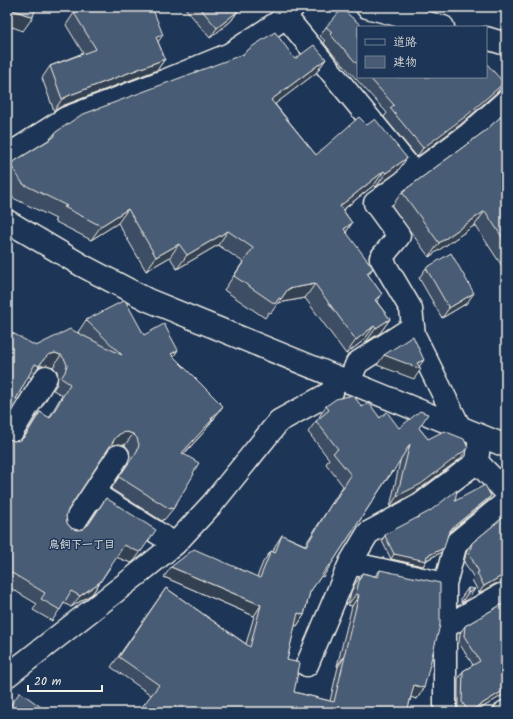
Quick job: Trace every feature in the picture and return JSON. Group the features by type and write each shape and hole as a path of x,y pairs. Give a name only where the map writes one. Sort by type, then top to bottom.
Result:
{"street":[{"path":"367,7 439,26"},
{"path":"7,156 66,118 230,54 289,12 415,174"},
{"path":"487,38 506,44"},
{"path":"460,428 414,335 411,309 381,258 399,236 376,203 468,135 506,101"},
{"path":"7,221 83,266 148,300 506,446"},
{"path":"7,676 175,544 213,504 279,421 332,392 357,364 413,327"},
{"path":"7,440 46,377"},
{"path":"307,665 350,563 368,533 420,505 477,462 480,436"},
{"path":"70,529 118,456"},
{"path":"477,462 506,492"},
{"path":"94,493 175,544"},
{"path":"445,712 444,584 456,543 506,502"},
{"path":"350,563 444,584"},
{"path":"444,627 501,595"}],"building":[{"path":"7,7 36,7 33,17"},
{"path":"84,7 152,7 163,35 156,37 165,59 62,99 50,66 96,49 74,13"},
{"path":"199,7 235,7 238,11 217,28"},
{"path":"342,9 362,26 357,26 357,64 330,34 332,32 326,27"},
{"path":"275,32 295,59 314,45 326,59 271,100 316,155 359,117 367,125 375,119 407,158 386,173 384,171 340,206 352,223 344,229 373,268 367,273 382,294 375,300 390,319 376,328 374,326 356,340 315,284 288,289 281,299 279,298 275,304 234,276 253,248 228,231 187,255 179,244 156,257 128,209 101,226 64,207 67,206 23,184 10,164 54,137 56,132 81,115 244,54 253,46"},
{"path":"487,64 504,83 466,116 423,148 390,108 394,105 370,78 487,78"},
{"path":"506,112 506,243 485,211 439,243 402,192 485,131"},
{"path":"451,253 474,293 449,308 426,268"},
{"path":"125,300 144,335 164,324 178,350 171,354 223,406 182,453 199,463 173,509 170,509 119,477 137,451 139,445 137,438 133,434 127,432 121,433 116,437 68,510 66,516 67,523 71,528 77,530 83,529 89,524 106,498 156,530 139,552 124,545 100,582 80,596 71,591 60,610 41,599 45,593 7,570 7,437 14,441 21,440 26,435 40,412 50,418 70,384 61,378 67,365 61,355 55,353 48,355 39,366 35,364 16,399 18,400 7,418 7,330 36,346 70,329 122,355 86,320"},
{"path":"413,336 424,360 417,363 421,369 384,355"},
{"path":"353,395 362,407 369,403 380,418 387,412 399,428 420,411 428,414 419,428 428,439 444,431 464,439 468,448 421,484 397,496 410,444 330,566 329,565 310,592 304,615 298,613 287,660 300,663 294,692 334,702 359,595 356,594 359,581 362,573 378,577 380,570 440,583 440,625 424,688 414,685 407,712 138,712 159,685 119,657 166,588 250,647 261,605 171,567 194,549 260,578 271,551 275,553 282,535 306,546 351,475 333,453 338,449 316,421 329,410 326,406 336,399"},
{"path":"485,485 491,496 452,528 448,534 444,548 427,556 426,561 394,554 385,536 386,534 430,511 457,490 455,501"},
{"path":"506,515 506,576 500,577 484,586 477,573 479,572 469,554 472,543"},
{"path":"468,588 475,589 468,593"},
{"path":"506,602 506,689 469,712 462,702 463,671 480,661 464,636 465,626"},
{"path":"20,692 48,712 7,712"}],"district":[{"name":"鳥飼下一丁目","path":"82,544"}]}
